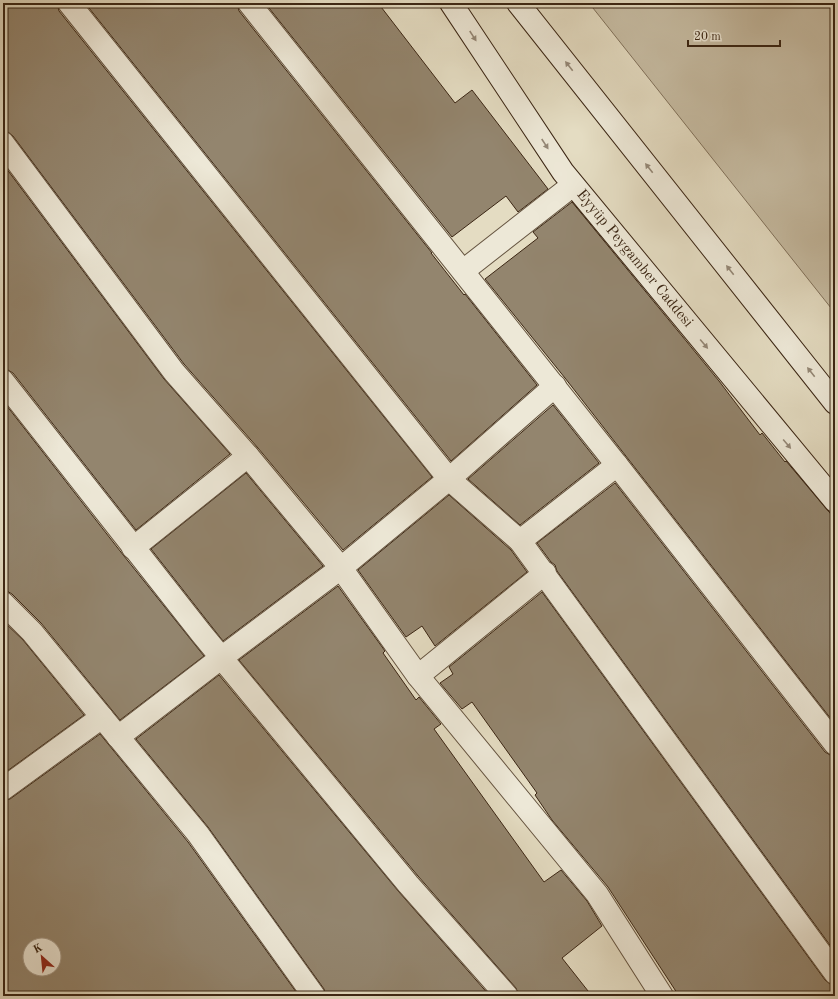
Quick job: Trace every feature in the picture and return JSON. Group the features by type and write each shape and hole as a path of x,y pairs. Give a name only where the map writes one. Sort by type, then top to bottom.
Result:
{"street":[{"path":"69,3 449,479 520,540 835,973"},
{"path":"249,3 555,386 835,744"},
{"name":"Eyyüp Peygamber Caddesi","path":"452,3 563,172 835,501"},
{"path":"518,3 835,402"},
{"path":"3,143 174,372 248,456 341,568 418,676 597,894 662,996"},
{"path":"463,271 573,185"},
{"path":"3,381 221,658 408,884 507,996"},
{"path":"118,737 341,568 449,479 555,386"},
{"path":"133,548 248,456"},
{"path":"520,540 617,465"},
{"path":"418,676 545,573"},
{"path":"3,603 32,632 198,834 314,996"},
{"path":"3,789 102,717"}],"shaded area":[{"path":"589,3 835,3 835,313"}],"building":[{"path":"3,3 57,3 59,11 432,477 343,550 258,448 184,364 13,136 8,132 3,131"},
{"path":"85,3 237,3 239,11 537,385 451,461"},
{"path":"265,3 378,3 455,103 472,90 548,189 518,212 506,196 452,237"},
{"path":"3,164 164,379 230,454 136,530 13,373 3,369"},
{"path":"572,202 719,381 760,435 762,433 785,462 786,461 835,519 835,724 565,378 485,279 538,238 533,232"},
{"path":"3,401 204,656 120,720 41,623 12,594 7,591 3,591"},
{"path":"553,405 599,463 520,525 468,479"},
{"path":"246,473 323,566 223,641 151,549"},
{"path":"615,483 825,752 835,756 835,952 557,571 555,565 537,543"},
{"path":"449,495 511,550 527,572 435,646 422,626 406,637 358,570"},
{"path":"338,586 385,651 383,653 416,700 419,697 441,724 434,729 544,882 561,870 587,901 602,926 562,958 592,996 519,996 516,988 418,876 239,660"},
{"path":"542,592 825,980 830,984 835,985 835,996 679,996 608,887 552,820 535,795 537,793 472,702 462,709 440,683 453,674 449,667"},
{"path":"3,621 23,640 84,715 3,774"},
{"path":"219,675 399,892 490,996 326,996 324,989 208,827 136,739"},
{"path":"100,734 188,842 299,996 3,996 3,801 10,799"}]}
